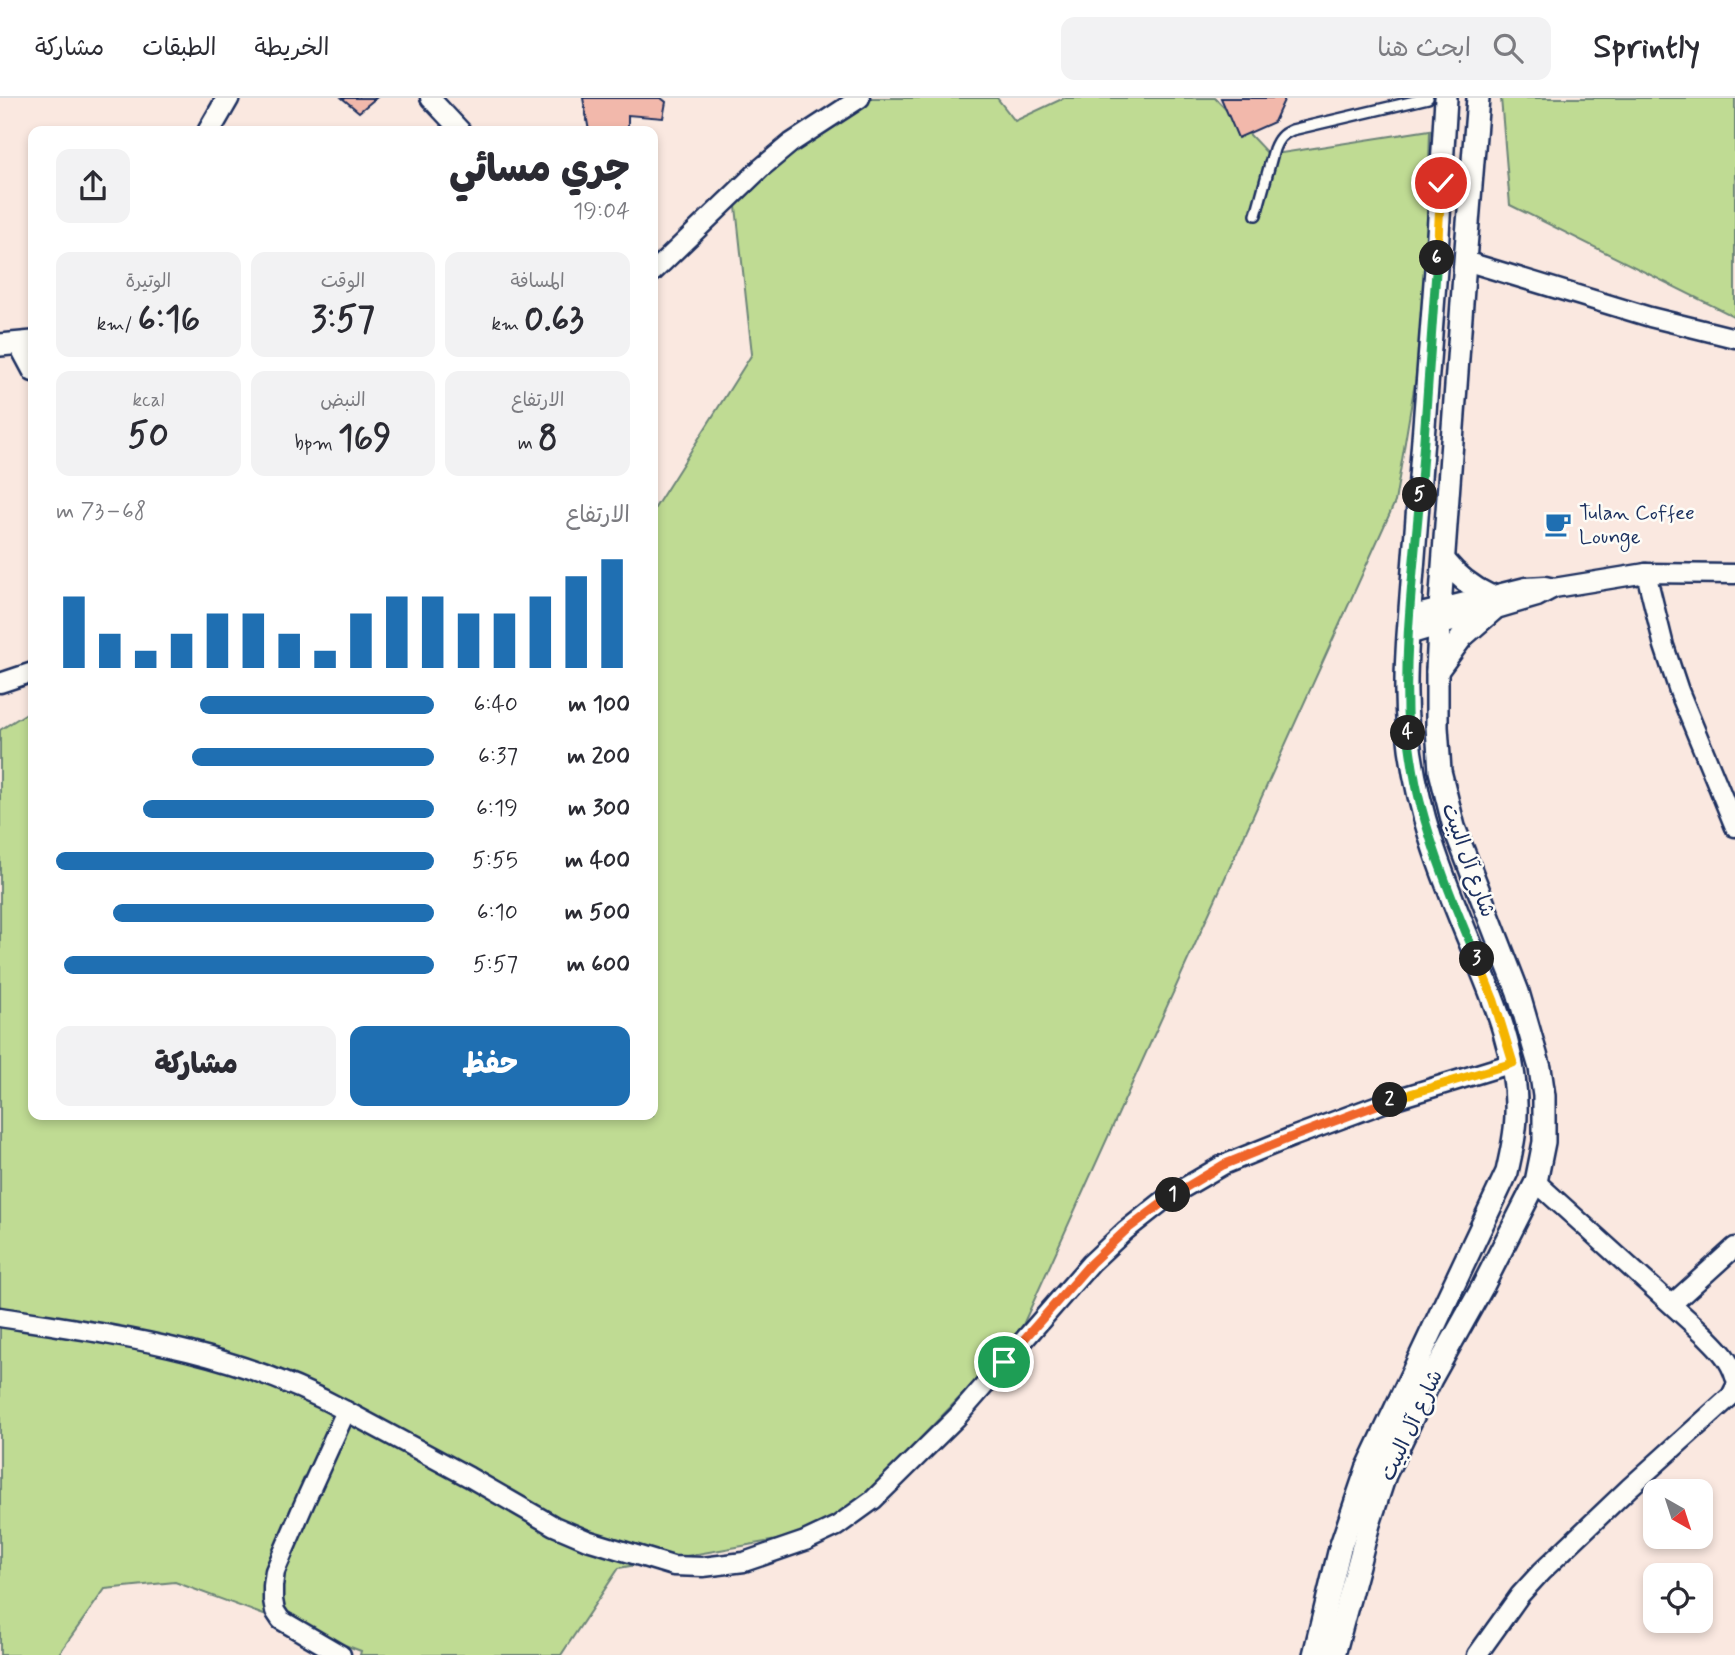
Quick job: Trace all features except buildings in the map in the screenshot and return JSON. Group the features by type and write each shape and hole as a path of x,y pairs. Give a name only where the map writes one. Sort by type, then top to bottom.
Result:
{"street":[{"path":"212,126 228,98"},
{"path":"430,98 456,126"},
{"path":"658,267 791,143 860,98"},
{"name":"شارع آل البيت","path":"1314,1655 1340,1548 1367,1469 1507,1172 1516,1124 1513,1063 1494,1001 1446,884 1420,802 1408,732 1406,683 1409,625 1437,269 1446,98"},
{"name":"شارع آل البيت","path":"1334,1655 1385,1475 1431,1379 1483,1286 1536,1182 1544,1142 1544,1096 1540,1068 1518,992 1454,827 1440,771 1437,671 1439,617 1478,98"},
{"path":"1465,261 1650,317 1735,338"},
{"path":"17,344 28,363"},
{"path":"1444,560 1491,603"},
{"path":"1409,625 1491,603 1535,585 1554,588 1646,573 1735,574"},
{"path":"1646,573 1664,646 1679,691 1735,827"},
{"path":"1437,671 1491,603"},
{"path":"0,683 28,674"},
{"path":"0,1317 133,1338 234,1363 323,1398 554,1526 587,1540 673,1566 703,1567 744,1562 805,1541 837,1526 873,1500 957,1417 1091,1263 1125,1231 1168,1197 1223,1165 1292,1137 1389,1101 1513,1063"},
{"path":"1536,1182 1724,1354 1735,1377"},
{"path":"1672,1304 1735,1247"},
{"path":"1477,1655 1520,1595 1541,1572 1731,1396 1735,1388"},
{"path":"341,1655 281,1620 275,1611 273,1587 275,1571 285,1546 346,1411"}],"lane":[{"path":"1256,215 1277,140 1284,134 1428,98"}],"green space":[{"path":"854,98 997,98 1015,121 1064,98 1215,98 1269,155 1430,130 1424,329 1395,502 1017,1338 832,1530 619,1568 561,1655 360,1655 361,1651 175,1582 105,1589 58,1655 0,1655 0,730 28,712 28,1120 658,1120 658,503 752,354 733,179"},
{"path":"1501,98 1735,98 1735,317 1510,205"}],"place":[{"name":"Tulan Coffee Lounge","path":"1558,524"}],"route":[{"path":"1004,1362 1091,1263 1125,1231 1168,1197 1223,1165 1292,1137 1389,1101 1513,1063 1494,1001 1431,840 1414,775 1408,732 1408,635 1437,269 1441,183"}]}
